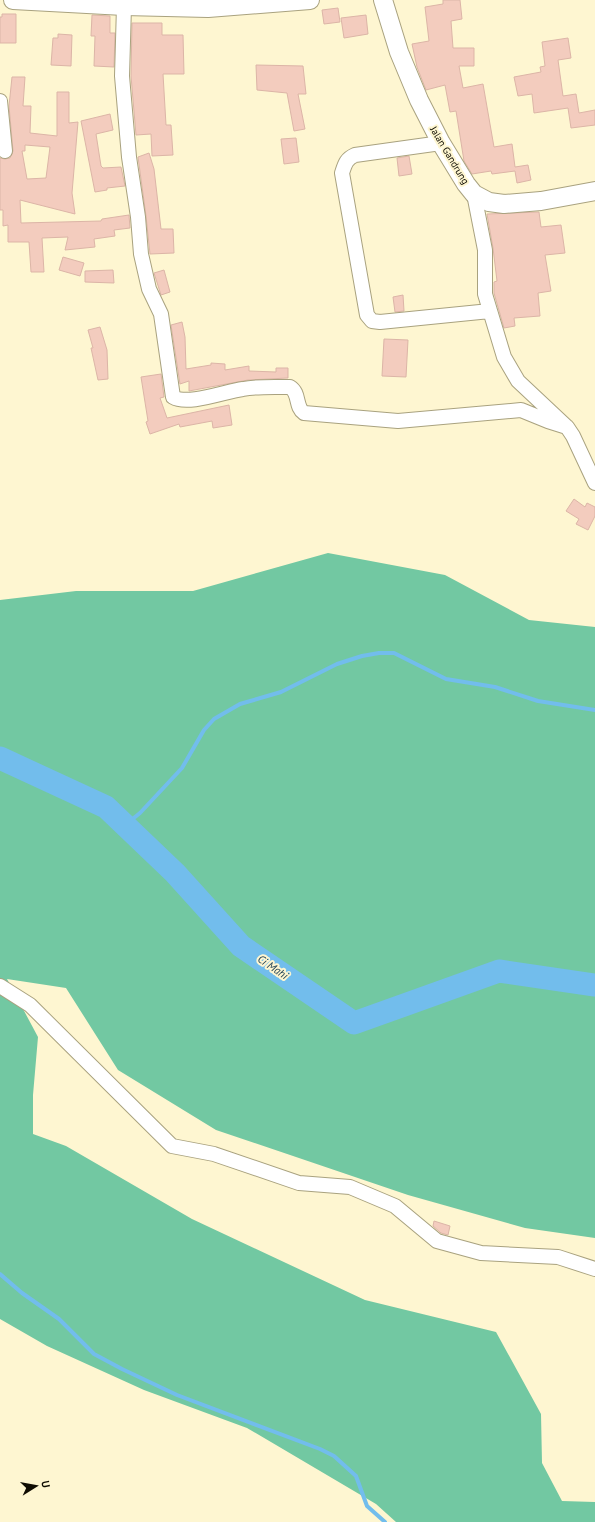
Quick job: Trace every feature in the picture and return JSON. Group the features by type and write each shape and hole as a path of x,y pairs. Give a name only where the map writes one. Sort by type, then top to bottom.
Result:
{"street":[{"path":"13,0 124,6 208,8 310,0"},
{"name":"Jalan Gandrung","path":"383,0 399,52 413,86 441,143 466,184 474,194 489,202 518,204 595,191"},
{"path":"124,6 122,76 129,157 138,217 141,254 149,289 160,314 170,387 173,398 178,400 204,397 244,388 290,387 296,393 300,409 304,413 398,422 522,410 548,422 567,427"},
{"path":"0,101 6,151"},
{"path":"441,143 355,155 344,164 342,173 367,315 372,321 380,322 490,311"},
{"path":"474,194 485,250 485,294 504,356 513,374 567,427 573,436 595,483"},
{"path":"0,986 30,1005 172,1146 214,1154 299,1183 350,1187 395,1206 436,1241 482,1253 558,1257 595,1269"}],"green space":[{"path":"328,553 445,575 529,620 595,627 595,1238 525,1228 408,1195 216,1130 118,1070 66,988 7,979 38,1037 33,1095 33,1134 66,1146 192,1219 365,1300 496,1332 541,1414 542,1463 562,1501 595,1502 595,1522 396,1522 376,1504 247,1428 144,1390 47,1346 0,1319 0,600 76,591 193,591"}],"building":[{"path":"443,0 460,0 462,19 451,21 453,48 474,48 474,66 459,66 463,88 483,84 494,147 512,144 515,167 528,165 531,180 517,183 515,171 492,174 491,171 472,174 464,161 456,111 450,112 445,85 426,90 417,67 412,44 429,41 425,7 443,4"},
{"path":"338,8 340,22 324,24 322,10"},
{"path":"2,14 16,14 16,43 0,43 0,17 2,17"},
{"path":"92,15 110,16 110,33 115,33 114,67 94,66 95,36 91,36"},
{"path":"366,15 368,34 344,38 341,18"},
{"path":"132,23 162,23 162,35 183,35 184,74 163,74 166,125 171,125 173,155 152,156 151,134 136,135 131,76"},
{"path":"58,34 72,35 71,66 51,65 53,38 58,38"},
{"path":"568,38 571,58 558,60 563,96 576,94 579,113 595,110 595,125 571,128 568,108 534,113 532,94 518,96 514,77 541,72 540,67 545,66 542,42"},
{"path":"256,65 303,66 306,94 298,94 305,129 294,131 287,93 257,90"},
{"path":"12,77 25,77 23,106 31,106 30,133 57,136 57,92 69,92 69,123 78,122 72,193 75,214 20,200 21,223 101,221 102,219 129,215 130,228 114,230 115,236 94,239 95,247 65,250 68,237 42,238 44,272 31,272 29,242 8,242 8,225 3,226 3,210 0,210 0,158 10,158 13,151 9,106","holes":["25,145 50,147 46,178 27,179 22,151 25,151"]},
{"path":"110,114 113,130 96,134 101,166 103,168 121,167 125,186 107,188 107,190 95,192 81,121"},
{"path":"296,138 299,162 284,164 281,139"},
{"path":"149,153 154,169 161,229 173,229 174,253 150,254 138,157"},
{"path":"409,156 412,174 399,176 397,158"},
{"path":"539,212 541,227 561,225 565,253 545,255 551,291 538,293 540,316 514,318 515,326 504,328 494,293 494,282 497,281 487,214"},
{"path":"63,257 84,263 80,276 59,270"},
{"path":"113,270 114,283 85,282 85,271"},
{"path":"164,270 170,292 161,295 154,273"},
{"path":"403,295 404,311 395,312 393,297"},
{"path":"182,322 185,337 186,369 211,365 211,363 225,364 225,370 249,366 249,371 276,372 276,368 288,368 288,378 248,380 189,391 189,381 180,384 171,325"},
{"path":"100,327 107,350 108,379 98,380 91,348 93,348 88,330"},
{"path":"384,339 408,340 406,377 382,376"},
{"path":"161,374 164,397 160,398 167,418 229,405 232,425 213,428 212,421 180,427 179,424 150,434 146,422 148,421 141,377"},
{"path":"574,499 585,507 587,503 595,507 595,516 588,530 576,524 579,519 566,511"},
{"path":"434,1221 450,1226 448,1235 441,1233 433,1226"}],"waterway":[{"path":"125,825 140,813 182,768 204,730 214,719 240,704 281,692 337,664 362,656 379,653 394,653 446,679 495,687 538,701 595,710"},
{"name":"Ci Mahi","path":"0,758 106,807 175,873 241,946 354,1023 499,971 595,985"},
{"path":"0,1274 22,1293 59,1319 94,1354 177,1395 320,1449 334,1456 356,1476 367,1506 385,1522"}]}
